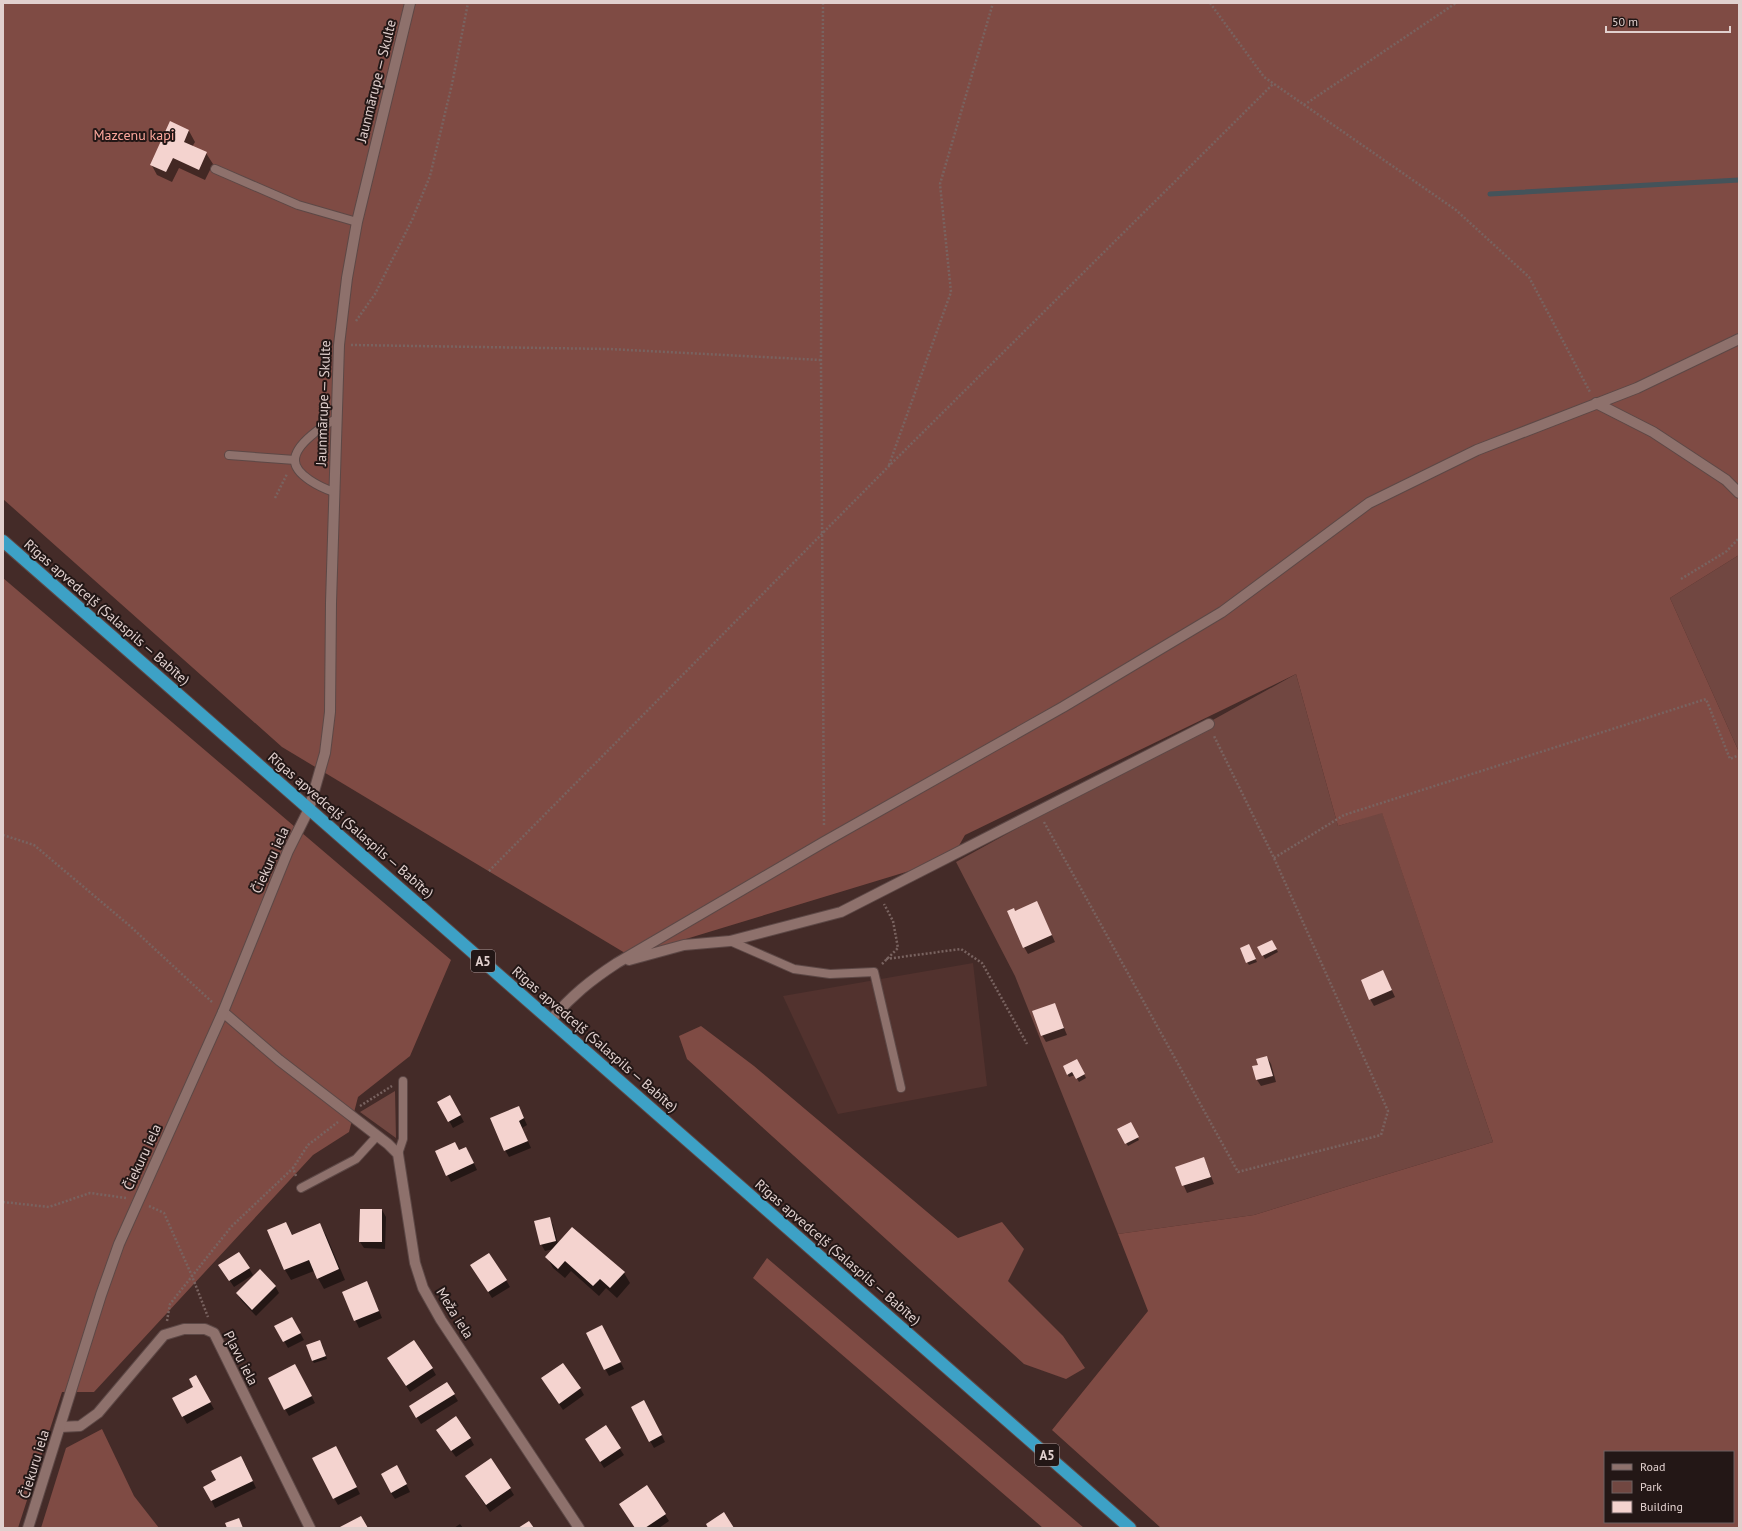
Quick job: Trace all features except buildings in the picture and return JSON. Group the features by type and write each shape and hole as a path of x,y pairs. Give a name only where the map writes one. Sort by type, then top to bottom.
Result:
{"highway":[{"name":"Rīgas apvedceļš (Salaspils — Babīte)","path":"3,541 1130,1528"}],"street":[{"name":"Jaunmārupe — Skulte","path":"309,809 325,753 330,712 336,419 339,344 347,278 357,222 410,3"},
{"path":"551,1020 568,1000 587,984 617,963 824,842 1063,707 1222,612 1369,503 1477,450 1637,388 1739,339"},
{"path":"1596,403 1653,432 1726,480 1739,492"},
{"path":"617,963 684,945 730,941 841,912 1208,724"},
{"name":"Čiekuru iela","path":"28,1528 101,1295 119,1244 223,1012 288,851 309,809"},
{"path":"223,1012 279,1060 398,1154"},
{"name":"Meža iela","path":"398,1154 406,1202 409,1233 415,1263 423,1288 441,1320 579,1528"},
{"name":"Pļavu iela","path":"164,1335 184,1329 205,1329 214,1333 310,1528"},
{"path":"60,1427 80,1426 98,1413 164,1335"}],"lane":[{"path":"215,169 298,205 357,222"},
{"path":"334,492 321,488 308,480 297,466 295,460 299,449 307,440 324,425 336,419"},
{"path":"229,455 295,460"},
{"path":"730,941 794,969 830,974 874,972 901,1088"},
{"name":"Meža iela","path":"398,1154 403,1139 403,1081"},
{"path":"301,1188 356,1159 377,1136"}],"path":[{"path":"353,326 375,294 412,220 430,176 452,84 468,3"},
{"path":"823,3 821,360 824,842"},
{"path":"889,466 951,292 940,184 993,3"},
{"path":"1210,3 1264,78 1456,210 1530,277 1596,403"},
{"path":"1304,106 1324,94 1456,3"},
{"path":"489,871 822,533 1273,84"},
{"path":"339,344 609,350 821,360"},
{"path":"275,498 295,460"},
{"path":"1681,578 1727,550 1739,538"},
{"path":"1274,858 1344,815 1706,700 1730,759 1739,755"},
{"path":"1038,811 1238,1172 1381,1135 1388,1111 1274,858 1208,724"},
{"path":"3,835 34,845 130,926 223,1012"},
{"path":"874,972 898,948 893,921 878,893"},
{"path":"886,959 961,949 982,963 1027,1044"},
{"path":"164,1335 170,1304 231,1227 293,1168 308,1145 379,1093 403,1081"},
{"path":"293,1168 301,1188"},
{"path":"3,1202 49,1207 90,1193 138,1200 164,1213 192,1276 214,1333"}],"shaded area":[{"path":"973,963 987,1086 838,1114 783,996"}],"green space":[{"name":"Mazcenu kapi","path":"3,3 1739,3 1739,555 1670,598 1739,752 1739,1528 1161,1528 1052,1430 1148,1311 1118,1234 1254,1215 1493,1142 1382,813 1338,826 1296,674 965,835 952,858 630,956 282,747 3,499"},
{"path":"1739,555 1739,752 1670,598"},
{"path":"3,578 451,960 410,1056 358,1097 349,1132 313,1155 94,1392 62,1392 18,1528 3,1528"},
{"path":"1296,674 1338,826 1382,812 1493,1142 1254,1215 1118,1234 1015,976 956,862"},
{"path":"701,1026 754,1066 958,1238 1002,1222 1024,1249 1008,1281 1063,1336 1085,1368 1066,1379 1024,1364 687,1059 679,1036"},
{"path":"395,1091 396,1138 360,1112"},
{"path":"767,1258 1084,1528 1043,1528 753,1278"},
{"path":"102,1429 134,1496 159,1528 41,1528 66,1448"}],"waterway":[{"path":"1490,194 1739,180"}]}
